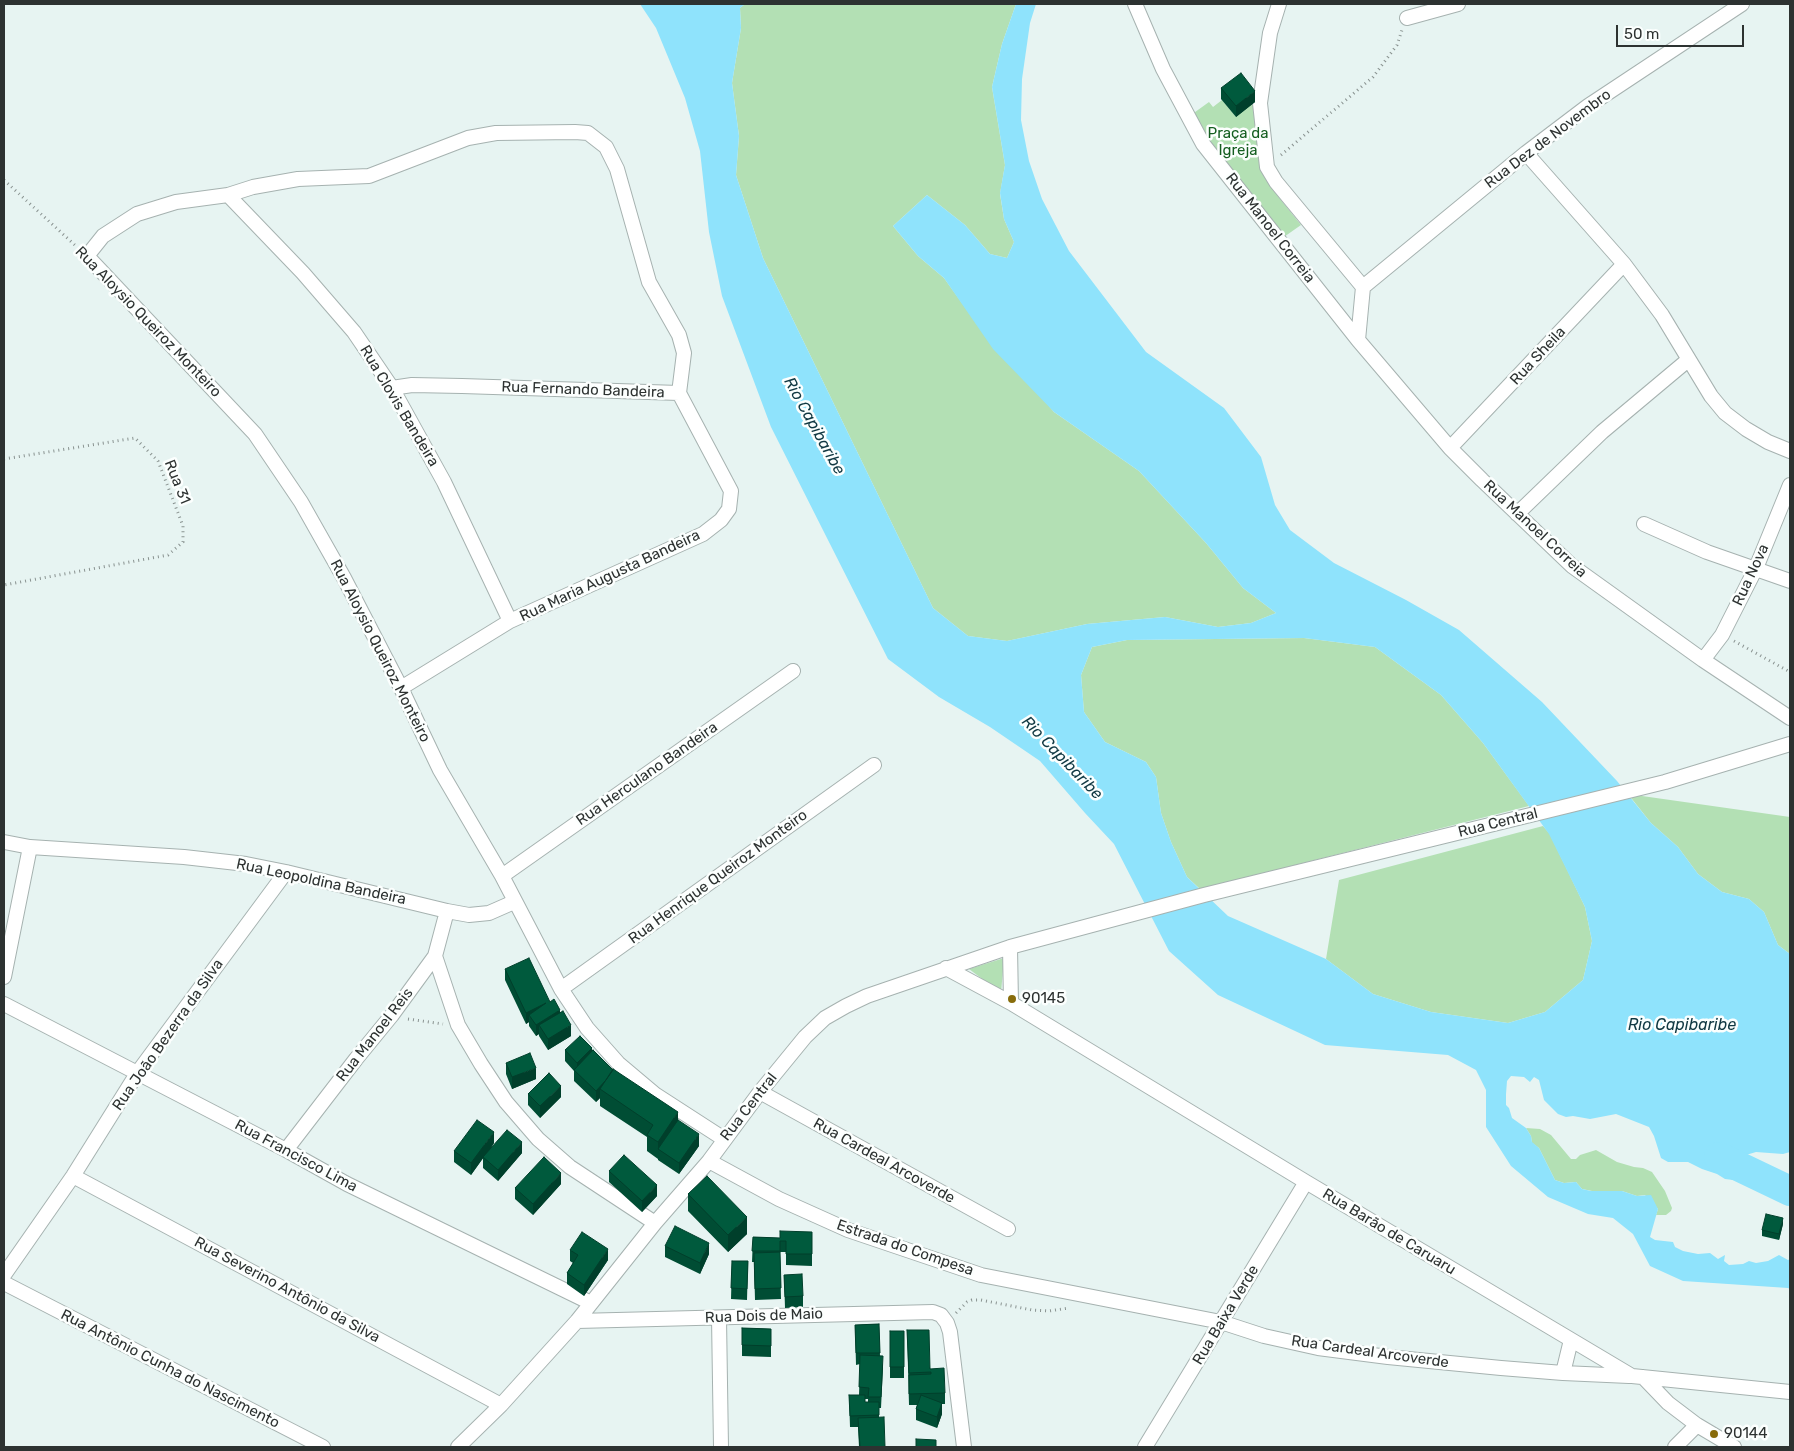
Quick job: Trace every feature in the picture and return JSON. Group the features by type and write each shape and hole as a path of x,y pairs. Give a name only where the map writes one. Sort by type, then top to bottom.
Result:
{"street":[{"name":"Rua Manoel Correia","path":"1135,4 1163,69 1203,144 1358,340 1450,448 1572,566 1703,660 1790,718"},
{"path":"1279,4 1270,33 1260,103 1267,166 1276,182 1363,287 1358,340"},
{"path":"1407,18 1458,4"},
{"name":"Rua Dez de Novembro","path":"1363,287 1526,153 1588,106 1742,4"},
{"name":"Rua Fernando Bandeira","path":"228,195 253,187 298,179 369,176 468,138 496,133 588,133 606,147 617,169 649,282 679,335 684,353 679,393 412,385 392,388"},
{"path":"1526,153 1624,264 1662,315 1711,396 1725,413 1746,429 1768,442 1790,451"},
{"path":"87,256 103,236 137,214 176,202 228,195"},
{"name":"Rua Clovis Bandeira","path":"228,195 303,273 354,332 392,388 444,482 510,622"},
{"name":"Rua Aloysio Queiroz Monteiro","path":"87,256 255,434 301,502 344,578 401,688 440,770 502,876 561,989 587,1028 618,1063 656,1095 724,1139"},
{"name":"Rua Sheila","path":"1450,448 1624,264"},
{"path":"1517,514 1602,432 1688,360"},
{"name":"Rua Maria Augusta Bandeira","path":"401,688 510,622 703,534 721,520 729,508 731,491 679,393"},
{"name":"Rua Nova","path":"1703,660 1722,635 1756,568 1790,485"},
{"path":"1644,524 1707,552 1790,581"},
{"name":"Rua Herculano Bandeira","path":"502,876 793,671"},
{"name":"Rua Central","path":"458,1447 501,1405 577,1321 655,1223 709,1160 760,1092 805,1037 825,1018 846,1006 867,996 946,968 1010,948 1204,895 1665,782 1790,744"},
{"name":"Rua Henrique Queiroz Monteiro","path":"561,989 874,765"},
{"name":"Rua Leopoldina Bandeira","path":"4,842 30,847 184,857 246,864 469,915 489,913 514,902"},
{"path":"4,977 30,847"},
{"name":"Rua João Bezerra da Silva","path":"4,1275 73,1176 138,1072 286,872"},
{"name":"Rua Manoel Reis","path":"286,1150 356,1059 392,1016 435,956 447,911"},
{"path":"1010,948 1010,1003"},
{"path":"435,956 458,1025 506,1102 538,1139 570,1167 655,1223"},
{"name":"Rua Barão de Caruaru","path":"946,968 1010,1003 1306,1182 1571,1340 1637,1377 1790,1392"},
{"name":"Rua Francisco Lima","path":"4,1004 138,1072 347,1184 591,1303"},
{"name":"Rua Cardeal Arcoverde","path":"760,1092 1008,1229"},
{"name":"Estrada do Compesa","path":"709,1160 779,1199 848,1230 981,1275 1113,1300"},
{"name":"Rua Severino Antônio da Silva","path":"73,1176 501,1405"},
{"name":"Rua Baixa Verde","path":"1146,1447 1306,1182"},
{"name":"Rua Antônio Cunha do Nascimento","path":"4,1283 323,1447"},
{"name":"Rua Cardeal Arcoverde","path":"1113,1300 1221,1322 1264,1336 1318,1348 1388,1357 1563,1373 1637,1377"},
{"name":"Rua Dois de Maio","path":"577,1321 919,1311 933,1312 941,1315 948,1323"},
{"path":"720,1318 721,1447"},
{"path":"948,1323 964,1447"},
{"path":"1563,1373 1571,1340"},
{"path":"1637,1377 1697,1425 1734,1447"},
{"path":"1675,1447 1697,1425"}],"path":[{"path":"1267,166 1373,77 1397,44 1407,18"},
{"name":"Rua Aloysio Queiroz Monteiro","path":"4,180 87,256"},
{"name":"Rua 31","path":"4,459 135,438 158,461 183,526 183,542 168,555 4,585"},
{"path":"1722,635 1790,672"},
{"path":"392,1016 432,1023 458,1025"},
{"path":"948,1323 967,1302 972,1300 1032,1310 1050,1311 1073,1307"}],"green space":[{"path":"745,4 1016,4 1002,44 992,87 1005,165 1000,194 1004,219 1014,242 1007,258 990,254 965,225 927,195 893,226 918,256 944,278 962,303 1054,412 1139,471 1206,543 1243,588 1276,613 1251,623 1218,627 1165,617 1087,624 1007,641 968,636 933,608 763,258 736,175 739,136 732,83 741,28 740,8"},
{"name":"Praça da Igreja","path":"1263,90 1265,165 1277,195 1301,225 1281,239 1195,124 1191,115 1209,102 1213,107 1222,100 1236,117"},
{"path":"1304,638 1375,647 1441,695 1483,743 1529,806 1200,889 1187,877 1171,842 1161,813 1156,777 1146,762 1105,742 1084,712 1081,675 1092,647 1127,640"},
{"path":"1628,794 1790,817 1790,954 1778,945 1764,912 1749,899 1722,892 1698,874 1678,847 1651,823"},
{"path":"1543,826 1550,834 1585,907 1592,941 1583,980 1545,1012 1508,1023 1431,1012 1373,994 1326,959 1339,880"},
{"path":"1004,958 1001,993 969,969"},
{"path":"1526,1128 1540,1129 1551,1135 1571,1159 1576,1159 1580,1155 1596,1150 1617,1162 1652,1172 1665,1191 1672,1208 1671,1211 1666,1215 1656,1215 1658,1209 1645,1195 1637,1196 1622,1191 1592,1191 1582,1189 1576,1182 1564,1183 1555,1180 1539,1148 1532,1143 1531,1136"}],"water":[{"name":"Rio Capibaribe","path":"640,4 745,4 740,8 741,28 732,83 739,136 736,175 763,258 933,608 968,636 1007,641 1087,624 1165,617 1218,627 1251,623 1276,613 1243,588 1206,543 1139,471 1054,412 993,349 944,278 918,256 893,226 927,195 965,225 990,254 1007,258 1014,242 1004,219 1000,193 1005,165 992,87 1002,44 1016,4 1036,4 1030,23 1022,79 1021,120 1029,161 1042,199 1069,251 1146,352 1224,408 1261,457 1275,505 1290,530 1334,563 1459,630 1542,702 1617,781 1651,823 1678,847 1698,874 1722,892 1749,899 1764,912 1778,945 1790,954 1790,1152 1783,1154 1756,1152 1746,1155 1744,1164 1757,1171 1754,1179 1758,1183 1725,1179 1688,1162 1668,1162 1661,1158 1649,1127 1616,1114 1590,1119 1573,1116 1566,1117 1558,1114 1544,1100 1539,1080 1534,1077 1530,1082 1524,1077 1511,1076 1507,1081 1506,1105 1512,1118 1526,1128 1532,1142 1539,1148 1555,1180 1564,1183 1576,1182 1582,1189 1591,1191 1622,1191 1637,1196 1651,1195 1658,1209 1650,1237 1655,1240 1673,1242 1675,1247 1683,1251 1698,1254 1710,1253 1718,1259 1725,1255 1724,1261 1729,1265 1743,1264 1749,1261 1756,1263 1768,1261 1779,1255 1788,1260 1790,1259 1790,1289 1683,1281 1650,1266 1633,1234 1613,1218 1588,1214 1548,1197 1511,1166 1486,1127 1486,1090 1476,1070 1448,1055 1325,1045 1218,995 1169,951 1114,844 1040,761 990,727 939,697 888,659 771,427 722,296 709,232 700,151 685,98 656,28","holes":["1304,638 1375,647 1441,695 1483,743 1549,834 1585,907 1592,941 1583,980 1545,1012 1508,1023 1431,1012 1373,994 1326,959 1228,916 1187,877 1171,842 1161,813 1156,777 1146,762 1105,742 1084,712 1081,675 1092,647 1127,640"]}],"building":[{"path":"1241,73 1255,91 1236,106 1221,88"},
{"path":"529,958 550,1002 554,999 560,1010 536,1025 529,1015 546,1003 526,1013 505,969"},
{"path":"563,1011 571,1025 548,1039 539,1025"},
{"path":"580,1036 592,1048 577,1063 565,1050"},
{"path":"593,1050 613,1070 596,1091 574,1070"},
{"path":"530,1053 536,1068 512,1077 506,1063"},
{"path":"613,1069 678,1112 658,1142 647,1135 653,1125 600,1089"},
{"path":"549,1073 561,1086 540,1106 528,1094"},
{"path":"477,1120 494,1132 471,1163 454,1151"},
{"path":"678,1120 699,1134 679,1163 658,1149"},
{"path":"507,1130 522,1142 498,1170 483,1157"},
{"path":"624,1155 657,1185 642,1201 609,1171"},
{"path":"544,1157 561,1173 533,1204 515,1188"},
{"path":"707,1176 747,1217 728,1235 688,1194"},
{"path":"1766,1214 1783,1218 1779,1234 1762,1230"},
{"path":"675,1226 709,1243 700,1263 665,1246"},
{"path":"780,1231 812,1232 812,1254 786,1254 786,1241 780,1241 780,1251 752,1251 753,1237 780,1238"},
{"path":"582,1232 608,1249 584,1285 567,1273 578,1255 570,1250"},
{"path":"780,1252 781,1288 755,1289 754,1253"},
{"path":"732,1261 748,1261 747,1289 731,1288"},
{"path":"802,1274 803,1296 785,1297 784,1275"},
{"path":"879,1324 880,1353 856,1353 855,1325"},
{"path":"742,1328 771,1329 771,1346 742,1345"},
{"path":"907,1330 929,1330 930,1369 944,1368 945,1393 909,1394 909,1375 931,1374 931,1372 909,1373"},
{"path":"890,1331 904,1331 904,1367 890,1367"},
{"path":"860,1355 883,1356 881,1397 868,1397 869,1388 859,1387"},
{"path":"849,1395 865,1395 865,1402 879,1402 879,1415 850,1416"},
{"path":"921,1395 942,1403 937,1417 916,1409"},
{"path":"884,1417 885,1447 860,1447 858,1418"},
{"path":"916,1439 936,1440 936,1447 916,1447"}],"waterway":[{"name":"Rio Capibaribe","path":"1719,1157 1790,1191"}],"place":[{"name":"90145","path":"1012,999"},
{"name":"90144","path":"1714,1434"}]}
